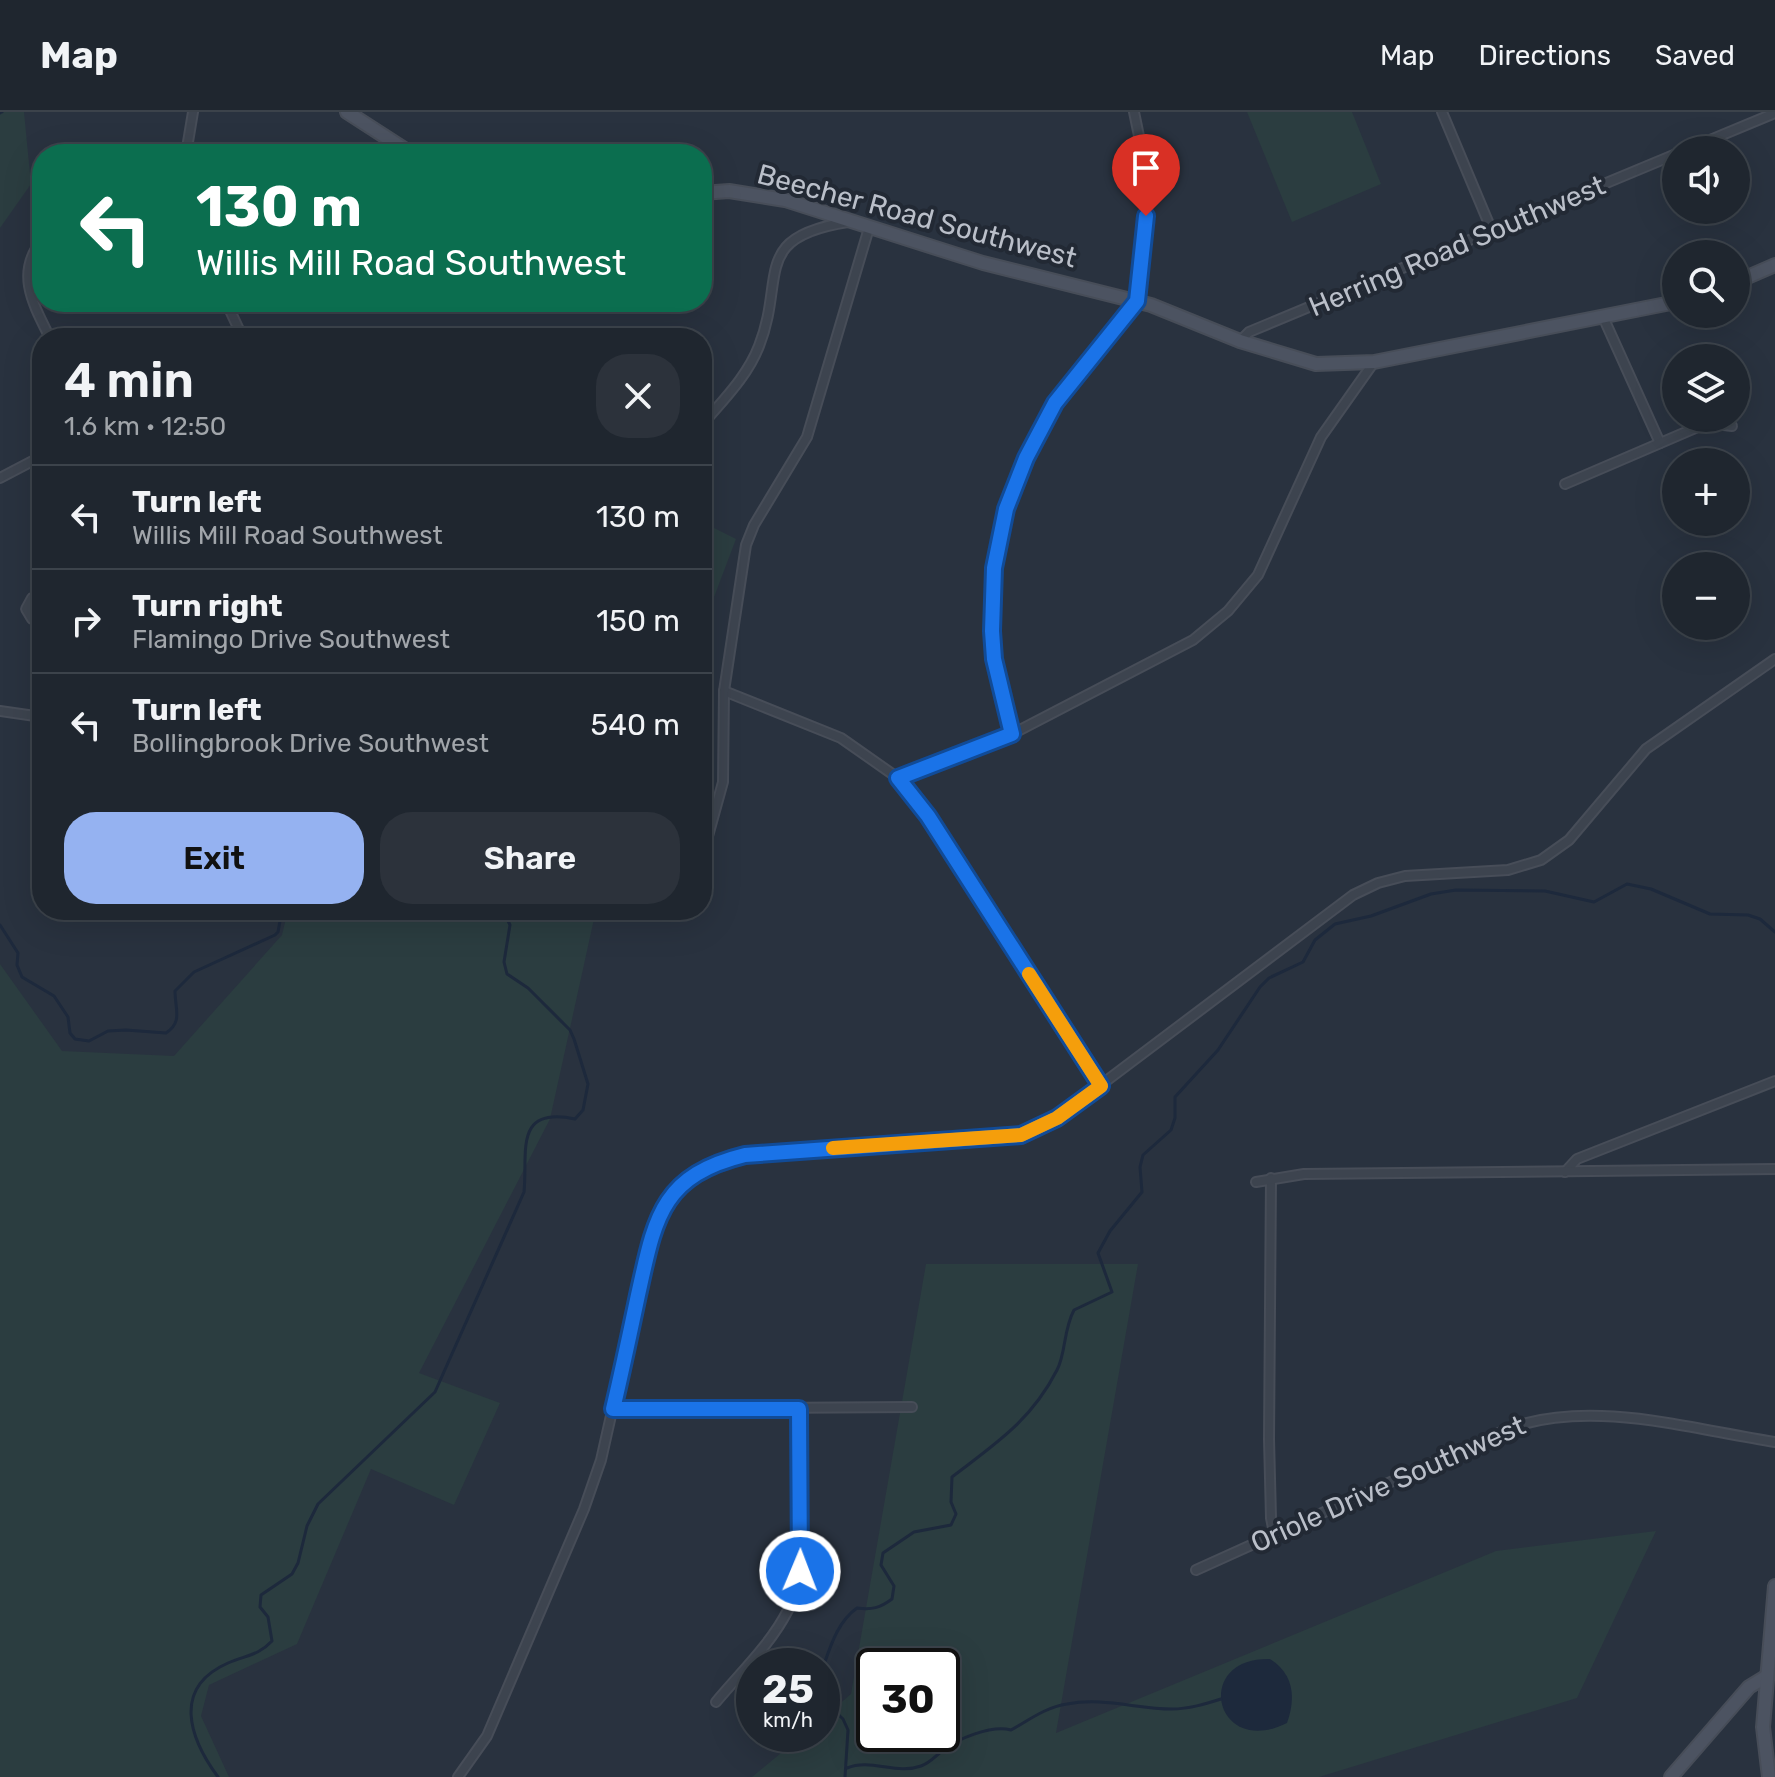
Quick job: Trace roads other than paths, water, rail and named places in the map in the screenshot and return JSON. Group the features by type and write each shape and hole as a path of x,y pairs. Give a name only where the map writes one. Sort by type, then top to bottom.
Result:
{"street":[{"path":"188,144 193,112"},
{"path":"347,112 397,144"},
{"path":"1012,734 994,659 994,568 1006,509 1026,458 1055,403 1137,301 1147,199 1145,165 1134,112"},
{"path":"1442,112 1492,231"},
{"path":"1720,136 1775,113"},
{"name":"Herring Road Southwest","path":"1240,341 1249,332 1662,160"},
{"name":"Beecher Road Southwest","path":"712,192 729,191 785,200 983,263 1137,301 1240,341 1316,364 1374,362 1662,305"},
{"path":"712,413 744,375 754,357 767,317 773,273 785,248 809,230 851,222"},
{"path":"712,822 723,782 724,691 746,545 754,525 807,437 869,228"},
{"path":"32,257 27,278 32,301"},
{"path":"1750,276 1775,265"},
{"path":"1604,319 1660,443"},
{"path":"898,778 1012,734 1193,640 1236,603 1268,557 1301,476 1321,437 1374,362"},
{"path":"1565,484 1686,432"},
{"path":"0,478 32,461"},
{"path":"32,598 26,609 32,619"},
{"path":"458,1777 487,1736 584,1510 613,1409 653,1229 670,1198 696,1173 719,1161 745,1155 1021,1135 1057,1118 1353,895 1405,876 1508,870 1549,856 1569,840 1646,749 1775,659"},
{"path":"724,691 841,738 898,778 928,816 1101,1086"},
{"path":"0,711 32,716"},
{"path":"1565,1172 1577,1159 1775,1081"},
{"path":"1256,1182 1304,1174 1775,1169"},
{"path":"1271,1178 1269,1439 1274,1533"},
{"path":"613,1409 912,1407"},
{"path":"716,1702 776,1630 796,1589 801,1555 799,1409"},
{"name":"Oriole Drive Southwest","path":"1196,1570 1510,1428 1550,1417 1603,1415 1775,1442"},
{"path":"1769,1777 1763,1727 1775,1586"},
{"path":"1671,1777 1749,1687 1770,1669"}],"water":[{"path":"1270,1659 1284,1672 1291,1687 1292,1705 1287,1723 1262,1731 1243,1728 1229,1718 1222,1704 1222,1688 1229,1673 1245,1663"}],"waterway":[{"path":"830,1648 844,1620 857,1608 876,1608 892,1599 894,1586 881,1565 883,1553 914,1532 951,1525 956,1514 951,1502 952,1477 1011,1430 1036,1404 1060,1363 1074,1310 1112,1292 1098,1253 1110,1231 1142,1192 1140,1167 1143,1155 1171,1130 1175,1118 1175,1097 1218,1050 1260,987 1269,978 1303,962 1315,940 1335,924 1371,916 1431,894 1456,890 1545,891 1594,902 1627,884 1651,889 1710,914 1748,915 1760,919 1775,932"},
{"path":"0,925 18,953 17,965 22,977 54,996 68,1017 70,1033 75,1039 89,1041 108,1031 166,1033 176,1020 175,991 194,972 275,935 280,920"},
{"path":"218,1777 194,1731 192,1700 198,1686 228,1663 257,1652 272,1641 268,1617 260,1607 261,1595 292,1574 298,1563 307,1526 318,1504 435,1392 524,1192 526,1148 533,1126 541,1119 575,1119 583,1110 588,1084 570,1030 528,988 507,974 504,962 510,925 508,920"},
{"path":"847,1768 856,1765 902,1769 921,1766 965,1738 994,1729 1011,1730 1045,1711 1067,1704 1094,1702 1172,1709 1221,1699"},
{"path":"840,1716 848,1730 845,1777"}]}
